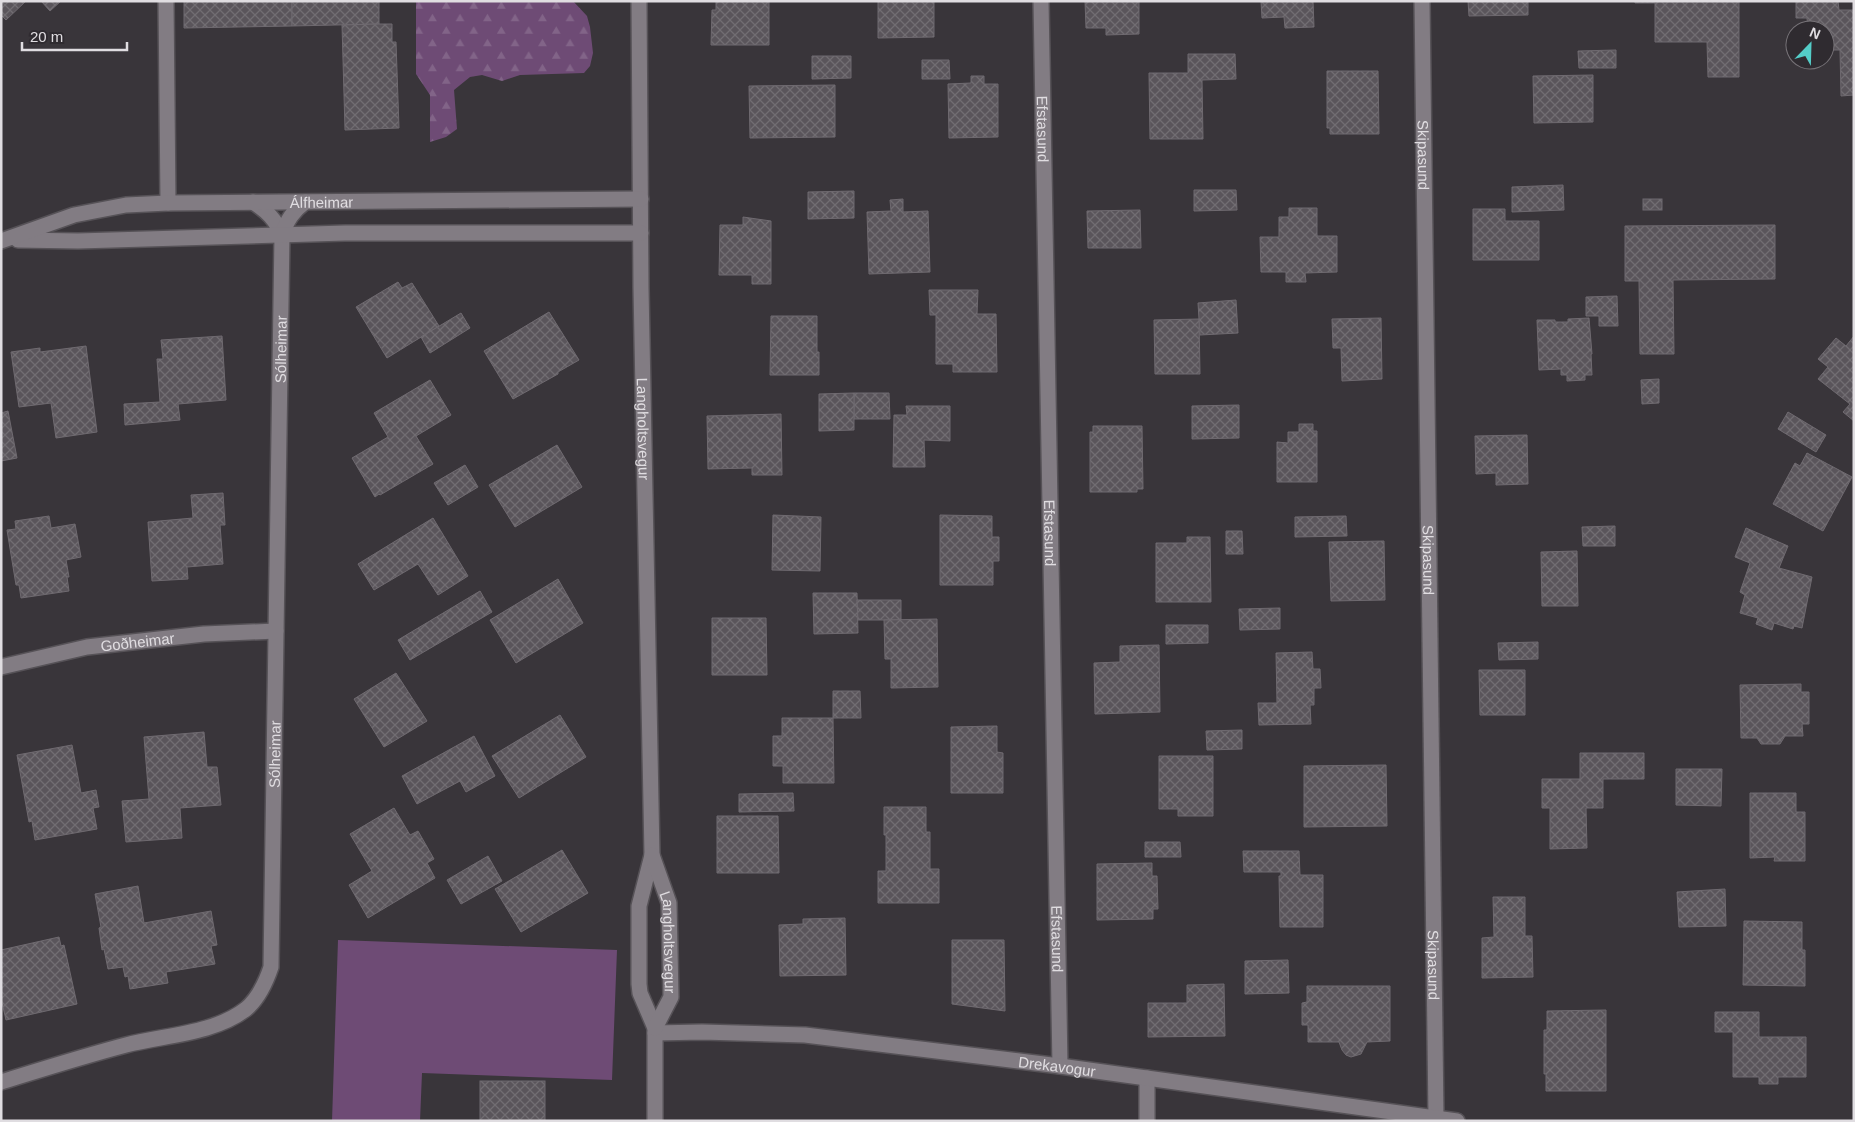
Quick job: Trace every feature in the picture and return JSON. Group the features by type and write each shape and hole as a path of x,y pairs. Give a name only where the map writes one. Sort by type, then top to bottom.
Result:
{"street":[{"path":"166,1 168,202"},
{"name":"Langholtsvegur","path":"639,1 640,199 652,855 639,906 638,984 655,1031 655,1121"},
{"name":"Efstasund","path":"1041,1 1060,1066"},
{"name":"Skipasund","path":"1422,1 1436,1118"},
{"name":"Álfheimar","path":"5,241 74,215 126,205 168,202 640,199"},
{"path":"253,202 276,220 282,235"},
{"name":"Sólheimar","path":"1,1082 128,1044 197,1031 230,1018 247,1009 265,984 271,967 282,235 294,210 305,202"},
{"name":"Álfheimar","path":"5,241 78,241 345,233 641,233"},
{"name":"Goðheimar","path":"1,667 87,647 195,635 276,631"},
{"name":"Langholtsvegur","path":"652,855 670,903 671,997 655,1031"},
{"name":"Drekavogur","path":"655,1031 805,1035 1060,1066 1456,1121"},
{"path":"1147,1078 1147,1121"}],"green space":[{"path":"416,1 573,1 587,16 590,27 593,53 590,66 584,73 520,75 502,81 482,75 470,77 454,90 457,129 446,137 430,142 430,95 416,74"},
{"path":"338,940 617,950 612,1080 422,1073 420,1121 332,1121"}],"building":[{"path":"1,1 26,1 6,20 1,15"},
{"path":"41,1 61,1 50,11"},
{"path":"184,1 292,1 292,26 184,28"},
{"path":"292,1 379,1 379,24 292,26"},
{"path":"716,1 769,1 769,45 711,45 712,10 716,10"},
{"path":"878,1 934,1 934,37 878,38"},
{"path":"1085,1 1139,1 1139,34 1106,35 1106,28 1086,28"},
{"path":"1261,1 1313,1 1314,27 1285,28 1284,17 1262,18"},
{"path":"1468,1 1528,1 1528,15 1469,16"},
{"path":"1635,1 1739,1 1739,77 1708,77 1707,42 1655,42 1655,3 1635,3"},
{"path":"1796,1 1838,1 1839,10 1854,10 1854,95 1841,96 1840,50 1835,50 1835,20 1796,18"},
{"path":"392,24 392,42 396,42 399,128 345,130 342,25"},
{"path":"1616,50 1616,68 1579,68 1578,51"},
{"path":"1188,54 1235,54 1236,79 1202,80 1203,139 1150,139 1149,73 1188,73"},
{"path":"812,56 851,56 851,78 812,79"},
{"path":"922,60 949,60 950,79 922,79"},
{"path":"1327,71 1378,71 1379,134 1330,134 1330,128 1327,128"},
{"path":"1593,75 1593,122 1534,123 1533,76"},
{"path":"971,76 984,76 984,84 998,84 998,137 949,138 948,84 971,83"},
{"path":"835,85 835,137 750,138 749,86"},
{"path":"1563,185 1564,210 1512,212 1512,187"},
{"path":"1194,190 1236,190 1237,210 1194,211"},
{"path":"854,191 854,218 808,219 808,192"},
{"path":"903,199 903,212 928,211 930,272 869,274 867,212 891,211 890,200"},
{"path":"1643,199 1662,199 1662,210 1643,210"},
{"path":"1289,208 1317,208 1317,236 1337,236 1337,272 1305,273 1306,282 1286,282 1286,272 1261,272 1260,237 1279,237 1279,217 1289,217"},
{"path":"1473,209 1505,209 1505,221 1539,221 1539,260 1473,260"},
{"path":"1140,210 1141,248 1088,248 1087,211"},
{"path":"743,217 771,221 771,284 752,284 752,275 719,275 720,225 743,225"},
{"path":"1775,225 1775,279 1673,280 1674,354 1640,354 1639,281 1625,281 1625,226"},
{"path":"398,282 402,288 412,283 439,326 387,358 356,307"},
{"path":"929,290 978,290 977,314 996,314 997,372 953,372 953,364 936,364 936,315 930,315"},
{"path":"1617,296 1618,326 1599,326 1599,316 1586,316 1586,297"},
{"path":"1236,300 1238,333 1200,335 1198,303"},
{"path":"549,312 579,360 513,399 484,351"},
{"path":"461,313 470,328 430,353 421,337"},
{"path":"771,316 817,316 819,375 770,375"},
{"path":"1381,318 1382,379 1342,381 1341,348 1333,348 1332,319"},
{"path":"1589,318 1592,375 1585,375 1585,380 1567,381 1567,375 1561,375 1561,369 1539,370 1537,320 1568,322 1568,319"},
{"path":"1199,319 1200,374 1155,374 1154,320"},
{"path":"222,336 226,400 178,404 180,420 125,425 124,404 160,402 157,359 163,359 161,340"},
{"path":"1854,336 1854,421 1843,412 1850,404 1818,379 1828,367 1818,359 1836,338 1846,346"},
{"path":"86,346 97,432 56,438 51,403 19,407 11,352 40,348 40,352"},
{"path":"1659,379 1659,403 1642,404 1641,380"},
{"path":"430,380 451,415 416,436 433,464 375,497 352,458 388,437 374,413"},
{"path":"854,393 889,393 890,419 854,419"},
{"path":"854,393 854,430 819,431 819,394"},
{"path":"1239,405 1239,438 1192,439 1192,406"},
{"path":"906,406 950,406 950,441 924,440 925,467 893,467 894,415 907,415"},
{"path":"8,411 17,458 1,461 1,413"},
{"path":"1788,412 1826,435 1816,452 1778,429"},
{"path":"781,414 782,475 752,475 752,468 708,469 707,416"},
{"path":"1299,424 1313,424 1313,431 1317,431 1317,482 1277,482 1277,442 1288,443 1288,432 1299,432"},
{"path":"1093,426 1142,426 1143,489 1137,489 1137,492 1090,492 1090,432 1093,432"},
{"path":"1527,435 1528,484 1496,485 1496,473 1476,474 1475,436"},
{"path":"557,445 582,487 515,527 489,485"},
{"path":"1807,453 1852,477 1823,531 1773,504 1795,463 1800,466"},
{"path":"465,465 478,487 448,505 434,483"},
{"path":"223,493 225,525 220,525 223,564 187,567 188,579 152,581 148,522 193,518 191,495"},
{"path":"773,515 821,517 820,571 772,570"},
{"path":"940,515 992,516 992,537 999,537 999,561 993,561 993,585 940,585"},
{"path":"49,516 51,528 75,524 81,557 66,560 69,591 21,598 19,585 16,585 7,530 16,529 15,521"},
{"path":"1346,516 1347,536 1295,537 1295,517"},
{"path":"433,518 468,576 438,595 418,564 374,590 358,564"},
{"path":"1615,526 1615,546 1583,546 1582,527"},
{"path":"1746,528 1788,546 1779,568 1812,577 1802,628 1794,626 1793,629 1774,623 1772,630 1756,624 1758,618 1740,613 1745,595 1740,592 1750,563 1735,557"},
{"path":"1226,531 1242,531 1243,554 1226,554"},
{"path":"1187,537 1210,537 1211,602 1156,602 1156,543 1187,543"},
{"path":"1384,541 1385,600 1331,601 1329,542"},
{"path":"1577,551 1578,606 1542,606 1541,552"},
{"path":"558,579 583,623 516,663 490,620"},
{"path":"480,591 492,612 410,660 398,640"},
{"path":"813,593 857,593 858,633 814,634"},
{"path":"857,600 901,600 901,620 858,620"},
{"path":"1280,608 1280,629 1240,630 1239,609"},
{"path":"712,618 766,618 767,675 712,675"},
{"path":"937,619 938,687 891,688 891,659 885,659 884,620"},
{"path":"1166,625 1208,625 1208,643 1166,644"},
{"path":"1538,642 1538,659 1499,660 1498,643"},
{"path":"1159,645 1160,712 1095,714 1094,663 1120,662 1120,646"},
{"path":"1312,652 1313,669 1320,669 1321,688 1314,688 1314,705 1310,705 1311,724 1259,725 1258,703 1277,703 1276,653"},
{"path":"1479,670 1525,670 1525,715 1480,715"},
{"path":"396,673 427,721 384,747 354,699"},
{"path":"1801,684 1801,692 1809,692 1809,724 1802,724 1803,736 1785,736 1780,744 1761,744 1757,738 1741,738 1740,685"},
{"path":"833,691 860,691 861,718 833,718"},
{"path":"560,715 586,757 519,798 492,756"},
{"path":"782,718 833,718 834,783 783,783 783,766 773,766 773,736 782,736"},
{"path":"997,726 997,752 1003,753 1003,793 951,793 951,727"},
{"path":"1242,730 1242,749 1207,750 1206,731"},
{"path":"204,732 207,767 217,767 221,805 180,808 182,838 126,842 122,801 149,799 144,737"},
{"path":"474,736 495,776 466,792 460,781 417,804 402,776"},
{"path":"72,745 81,793 96,790 99,807 93,808 97,829 35,840 32,821 29,822 17,755"},
{"path":"1580,753 1644,753 1644,779 1603,779 1603,808 1586,808 1587,848 1550,849 1550,808 1542,808 1542,779 1580,779"},
{"path":"1159,756 1213,756 1213,816 1178,816 1178,809 1159,809"},
{"path":"1386,765 1387,826 1304,827 1304,766"},
{"path":"1676,769 1722,769 1721,806 1676,805"},
{"path":"793,793 794,811 739,812 739,794"},
{"path":"1750,793 1796,793 1796,812 1805,812 1805,861 1774,861 1775,857 1750,858"},
{"path":"884,807 926,807 926,832 930,832 930,869 939,869 939,903 878,903 878,871 886,871"},
{"path":"394,808 410,835 418,831 434,859 427,863 435,878 368,918 349,885 372,871 350,834"},
{"path":"717,816 778,816 779,873 717,873"},
{"path":"1145,842 1180,842 1181,857 1145,857"},
{"path":"562,850 588,893 521,932 495,889"},
{"path":"1243,851 1299,851 1300,875 1323,875 1323,927 1280,927 1279,876 1281,876 1281,872 1244,872"},
{"path":"488,856 502,881 461,904 447,880"},
{"path":"1152,863 1152,876 1157,876 1158,909 1153,909 1153,919 1097,920 1097,864"},
{"path":"138,886 144,923 211,911 217,945 211,946 215,964 166,972 168,983 130,989 128,976 125,977 123,967 108,969 104,949 102,950 99,928 101,927 95,894"},
{"path":"1725,889 1726,926 1679,927 1677,892"},
{"path":"1493,897 1525,897 1525,936 1532,936 1533,977 1482,978 1482,938 1494,937"},
{"path":"845,918 846,975 780,976 779,925 803,924 803,919"},
{"path":"1744,921 1802,922 1802,950 1805,950 1805,986 1743,985"},
{"path":"59,937 61,946 64,945 77,1004 6,1020 1,998 1,950"},
{"path":"952,940 1004,940 1005,1011 952,1004"},
{"path":"1288,960 1289,993 1245,994 1245,961"},
{"path":"1224,984 1225,1036 1148,1037 1148,1003 1187,1003 1187,985"},
{"path":"1307,986 1390,986 1390,1041 1367,1042 1361,1054 1351,1057 1342,1050 1339,1042 1308,1042 1308,1025 1302,1025 1302,1003 1307,1002"},
{"path":"1606,1010 1606,1091 1546,1091 1544,1030 1547,1030 1547,1011"},
{"path":"1715,1012 1759,1012 1759,1037 1806,1037 1806,1077 1778,1077 1778,1084 1759,1084 1759,1077 1733,1077 1733,1032 1715,1032"},
{"path":"480,1081 545,1081 545,1121 480,1121"}]}
